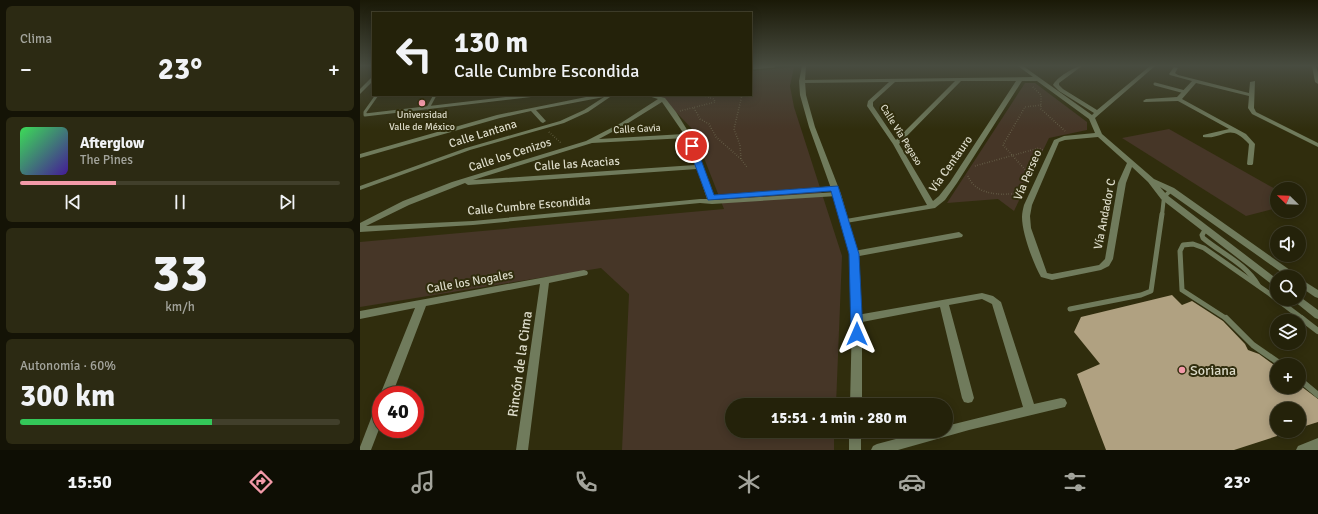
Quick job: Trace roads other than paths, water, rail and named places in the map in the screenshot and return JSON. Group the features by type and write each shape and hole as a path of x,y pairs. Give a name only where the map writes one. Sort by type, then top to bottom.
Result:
{"street":[{"path":"802,87 803,95 812,127 846,221 854,254 857,319 856,398"},
{"name":"Calle Vía Pegaso","path":"886,87 874,98 870,104 896,144 932,206"},
{"path":"896,144 952,87"},
{"name":"Vía Centauro","path":"846,221 932,206 942,198 960,174 1015,87"},
{"path":"1049,87 1094,116"},
{"path":"1058,87 1094,116 1099,135 1152,180 1171,190 1285,270"},
{"path":"1094,116 1126,87"},
{"path":"1179,99 1190,87"},
{"path":"1221,87 1252,94"},
{"path":"1253,87 1251,108 1254,113 1318,145"},
{"path":"360,92 362,88"},
{"path":"360,156 463,125 532,109 599,96"},
{"name":"Calle Lantana","path":"360,188 468,149 544,124 573,117 586,111 608,96"},
{"path":"652,96 663,99 688,136 711,200"},
{"name":"Calle los Cenizos","path":"360,226 406,204 455,184 588,142 623,124 663,99"},
{"path":"1146,101 1179,99 1235,130 1251,141 1250,164"},
{"path":"532,109 544,124"},
{"path":"1205,136 1235,130"},
{"name":"Vía Perseo","path":"1052,277 1044,275 1040,268 1027,228 1026,216 1028,205 1056,141 1071,137 1099,135"},
{"name":"Calle Gavia","path":"588,142 688,136"},
{"path":"1302,137 1318,140"},
{"name":"Vía Andador C","path":"1052,277 1101,267 1106,264 1109,259 1122,183 1130,162"},
{"name":"Calle las Acacias","path":"455,184 700,167"},
{"path":"1152,180 1164,198 1270,279"},
{"name":"Calle Cumbre Escondida","path":"360,229 473,223 711,200 836,191"},
{"path":"1206,230 1221,232 1267,264 1285,270"},
{"path":"854,254 959,235"},
{"name":"Calle los Nogales","path":"360,315 584,273"},
{"name":"Rincón de la Cima","path":"522,450 545,281"},
{"path":"1306,286 1318,295"},
{"path":"857,319 982,296 990,298 996,302 1030,410"},
{"path":"390,386 422,303"},
{"path":"944,304 968,398"},
{"path":"1306,306 1318,315"},
{"path":"877,450 1061,402"},
{"path":"365,450 372,432"},
{"path":"855,438 855,450"},
{"path":"1302,450 1318,444"}],"lane":[{"path":"1166,87 1185,92"},
{"path":"376,96 364,114 365,115 527,96"},
{"path":"428,108 434,96"},
{"path":"1070,309 1141,295 1150,291 1153,283 1164,198 1171,190"},
{"path":"1206,230 1202,235 1203,238 1248,272 1258,285"},
{"path":"1272,358 1254,345 1226,318 1182,290 1180,285 1182,247 1190,244 1204,248 1258,285 1296,314"},
{"path":"1306,322 1318,328"},
{"path":"1306,322 1318,331"},
{"path":"1306,385 1318,395"}],"place":[{"name":"Universidad Valle de México","path":"422,103"},
{"name":"Soriana","path":"1182,370"}]}
